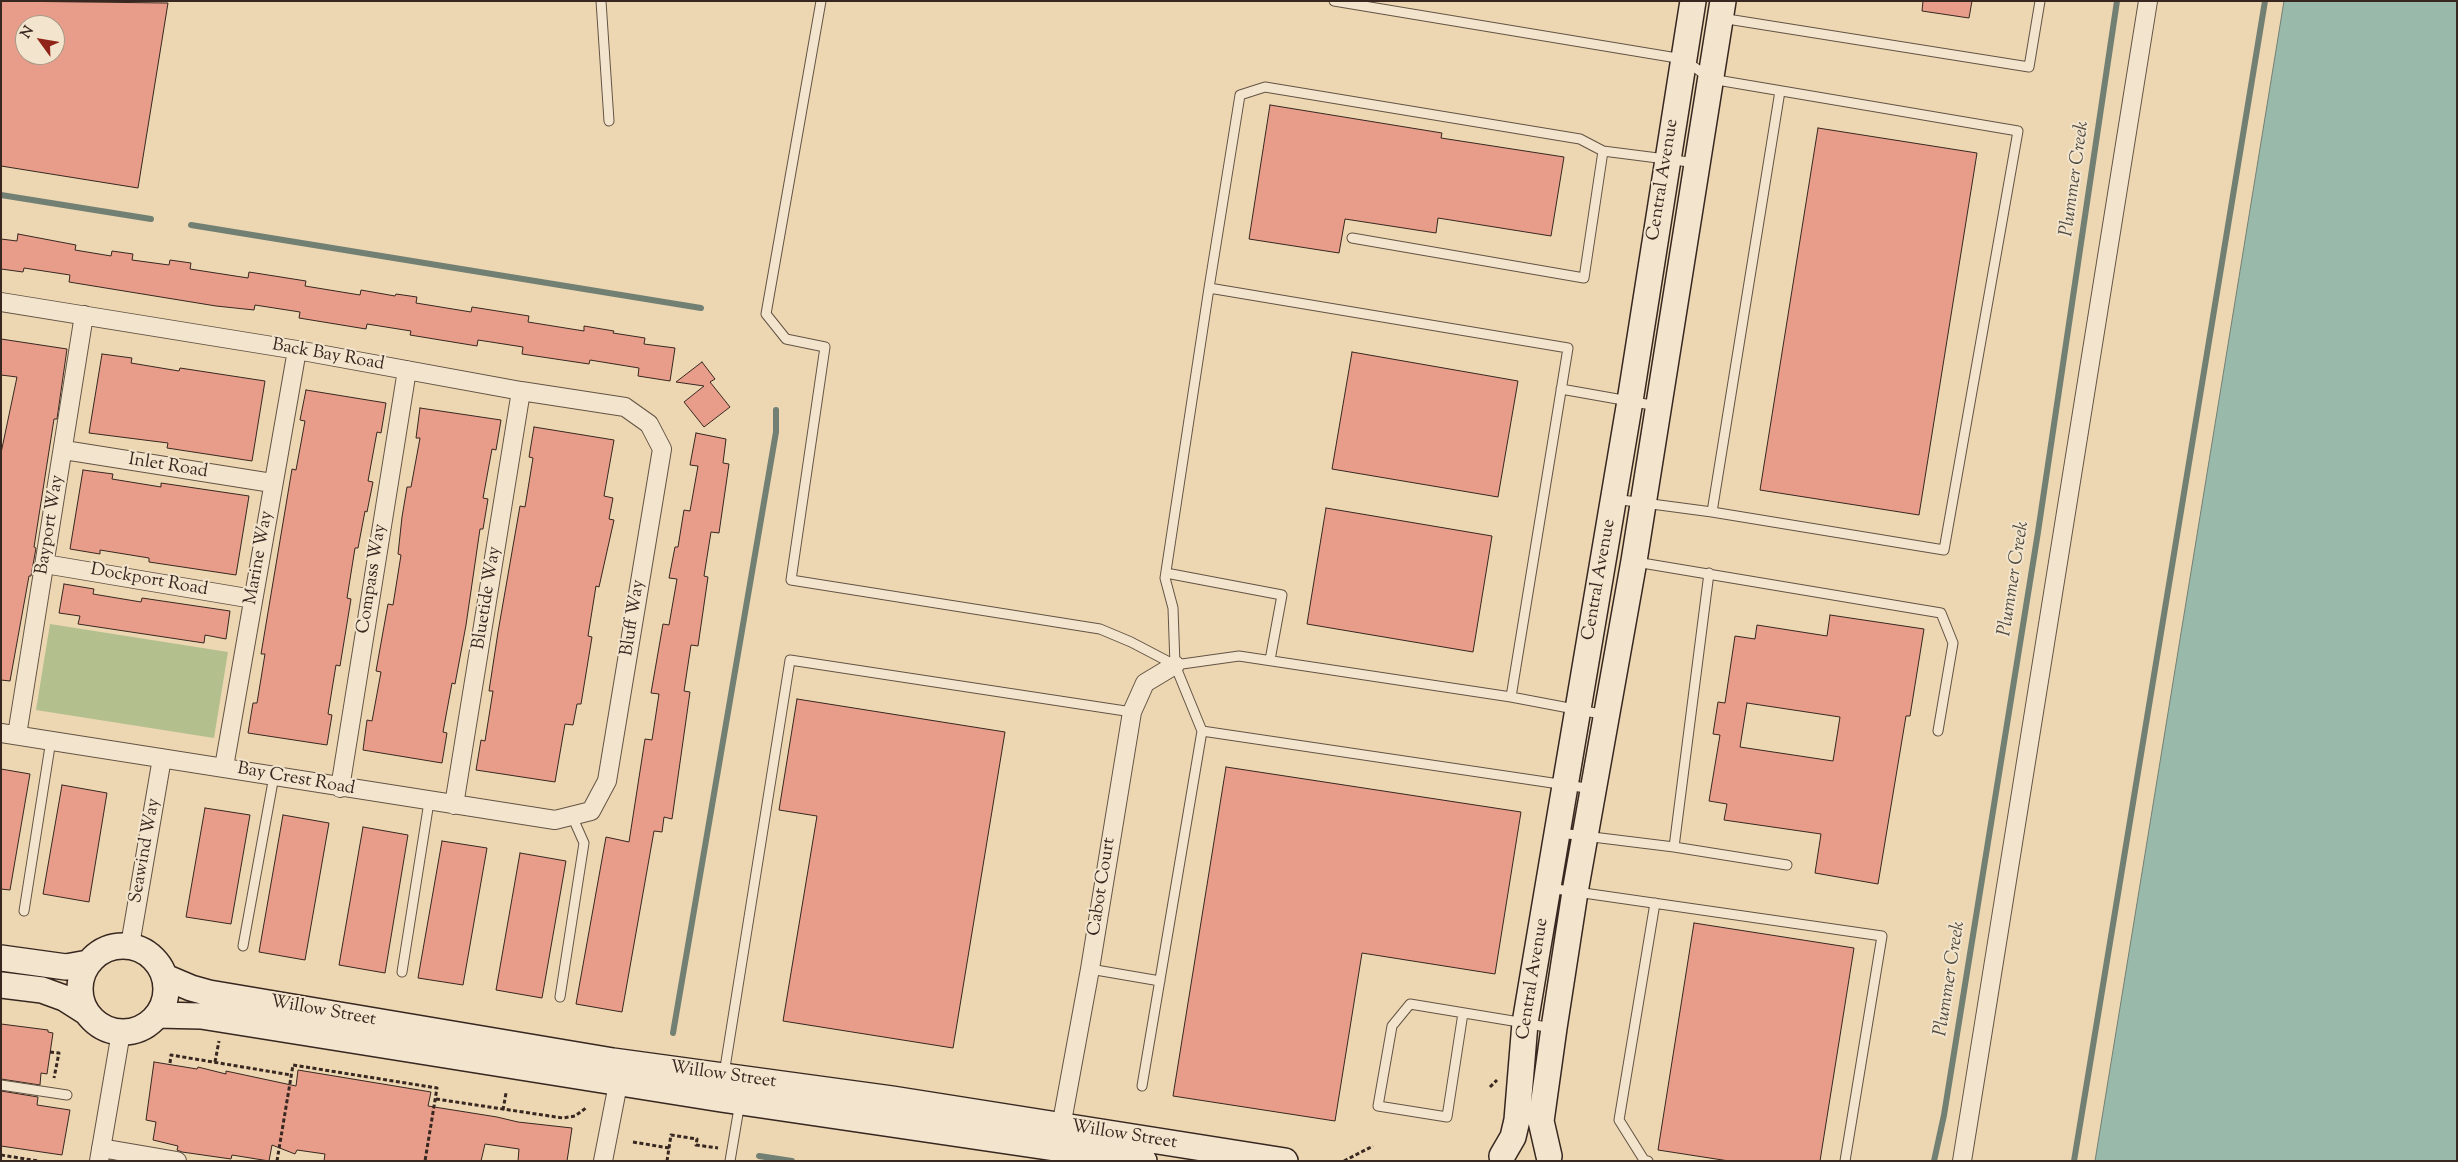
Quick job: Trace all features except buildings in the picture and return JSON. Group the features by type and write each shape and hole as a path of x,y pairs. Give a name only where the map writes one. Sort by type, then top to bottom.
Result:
{"street":[{"name":"Central Avenue","path":"1499,1158 1513,1137 1517,1120 1525,1023 1614,499 1693,1"},
{"path":"1962,1161 2148,1"},
{"name":"Central Avenue","path":"1551,1159 1541,1121 1554,1028 1575,892 1634,561 1696,163 1722,10"},
{"name":"Back Bay Road","path":"1,302 297,350 522,392 625,407 649,424"},
{"name":"Bayport Way","path":"9,734 45,564 84,315"},
{"name":"Marine Way","path":"224,767 272,483 297,350"},
{"name":"Compass Way","path":"340,788 407,370"},
{"name":"Bluetide Way","path":"454,806 522,392"},
{"name":"Bluff Way","path":"591,811 607,781 662,449 649,424"},
{"name":"Inlet Road","path":"64,450 272,483"},
{"name":"Dockport Road","path":"45,564 253,599"},
{"name":"Cabot Court","path":"1061,1126 1090,968 1132,712 1144,683 1175,666"},
{"name":"Bay Crest Road","path":"9,734 224,767 454,806 554,820 591,811"},
{"name":"Seawind Way","path":"130,945 162,758"},
{"path":"1,985 42,990 64,998 86,1012 95,1022 107,1029 121,1032 141,1028 157,1015 164,1004 166,991 165,977 160,965 151,955 130,945 107,949 88,963 83,971 80,985 81,999 86,1012"},
{"path":"1,958 66,967 88,963"},
{"name":"Willow Street","path":"165,977 209,993 613,1061 892,1099 1285,1161"},
{"name":"Willow Street","path":"157,1015 201,1016 618,1084 1144,1161"},
{"path":"121,1032 100,1155 177,1161"},
{"path":"604,1161 618,1084"},
{"path":"1499,1158 1514,1151 1526,1150 1551,1159"}],"lane":[{"path":"601,1 609,121"},
{"path":"821,1 766,314 786,339 825,347 791,580 1100,629 1131,642 1175,666 1239,656 1511,697 1606,715"},
{"path":"1334,1 1683,59 1711,79 2018,131 1944,550 1712,512 1614,499"},
{"path":"1722,10 2029,67 2040,1"},
{"path":"1142,1086 1202,732 1175,666 1173,608 1166,573 1240,94 1266,87 1580,139 1603,151 1696,163"},
{"path":"1712,512 1780,91"},
{"path":"1352,238 1584,278 1603,151"},
{"path":"1209,288 1568,348 1511,697"},
{"path":"1561,389 1658,406"},
{"path":"1634,561 1941,613 1953,643 1938,731"},
{"path":"1166,573 1282,595 1270,660"},
{"path":"1674,847 1709,573"},
{"path":"724,1076 790,660 1132,712"},
{"path":"1202,732 1593,789"},
{"path":"24,911 51,740"},
{"path":"243,946 274,776"},
{"path":"402,972 429,802"},
{"path":"560,997 584,843 572,816"},
{"path":"1558,833 1674,847 1787,865"},
{"path":"1549,888 1882,936 1845,1161"},
{"path":"1648,1161 1644,1160 1619,1120 1655,903"},
{"path":"1090,968 1160,981"},
{"path":"1463,1013 1447,1117 1378,1106 1392,1026 1410,1004 1554,1028"},
{"path":"1,1085 67,1095"},
{"path":"730,1161 740,1102"}],"path":[{"path":"215,1062 219,1042"},
{"path":"50,1052 59,1054 52,1093"},
{"path":"170,1063 171,1056 291,1075"},
{"path":"277,1161 293,1065 437,1088 425,1161"},
{"path":"503,1110 506,1093"},
{"path":"436,1099 569,1118 586,1108"},
{"path":"667,1161 671,1135 697,1139 696,1145 732,1150"},
{"path":"633,1142 669,1148"},
{"path":"1344,1161 1373,1146"},
{"path":"1,1155 38,1161"}],"green space":[{"path":"50,624 228,652 214,738 36,710"}],"shaded area":[{"path":"2284,1 2457,1 2457,1161 2095,1161"}],"waterway":[{"name":"Plummer Creek","path":"1934,1161 1944,1115 2038,532 2117,1"},
{"path":"2074,1161 2265,1"},
{"path":"1,195 151,219"},
{"path":"191,225 701,308"},
{"path":"673,1033 776,432 776,410"},
{"path":"759,1156 792,1161"}]}
